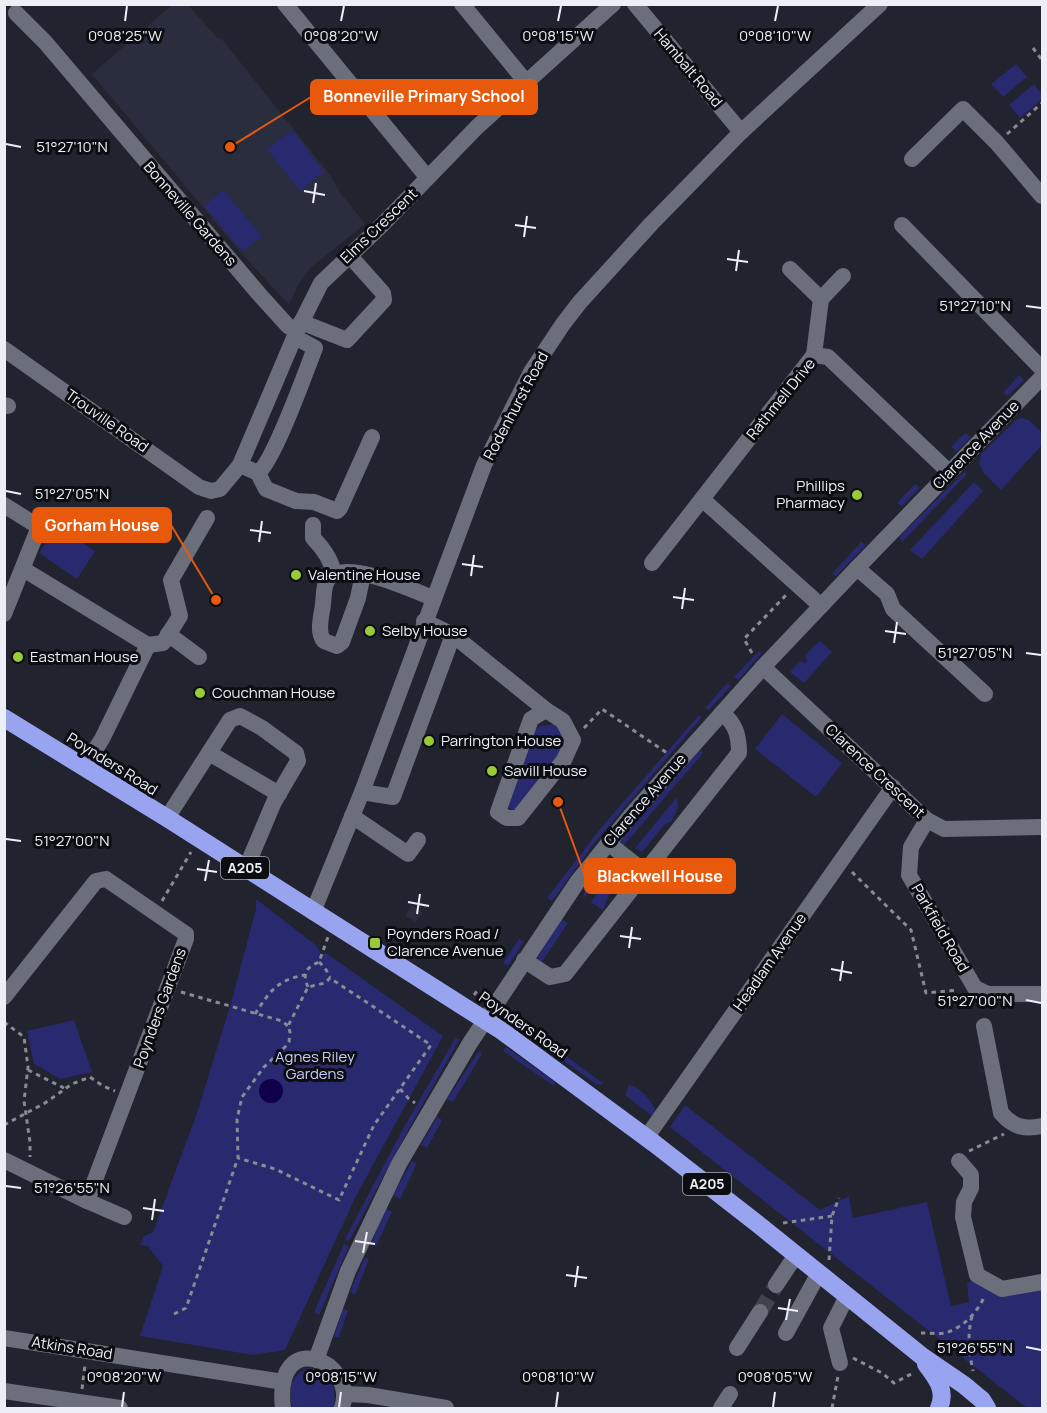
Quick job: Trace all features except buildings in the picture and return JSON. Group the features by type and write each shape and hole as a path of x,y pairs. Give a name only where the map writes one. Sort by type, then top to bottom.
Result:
{"highway":[{"name":"Poynders Road","path":"4,718 485,1019 646,1138 796,1255 824,1266 847,1296 925,1361 964,1385 982,1400 987,1408"},
{"name":"A205","path":"925,1361 940,1381 941,1404 939,1408"}],"street":[{"path":"285,4 427,177"},
{"path":"462,4 526,82"},
{"name":"Elms Crescent","path":"210,491 220,489 240,465 298,330 321,283 390,217 453,150 613,4"},
{"name":"Hambalt Road","path":"635,4 741,132"},
{"name":"Rodenhurst Road","path":"313,912 362,792 484,465 527,380 545,350 597,282 741,132 880,4"},
{"name":"Bonneville Gardens","path":"15,14 45,42 259,294 288,326 298,330 315,348 277,441 265,467 258,473"},
{"path":"912,159 963,109 997,143 1042,196"},
{"path":"902,225 1042,369"},
{"path":"298,330 350,339 384,300 383,293 350,256"},
{"path":"790,269 821,299"},
{"path":"814,355 821,299 843,276"},
{"name":"Trouville Road","path":"4,349 199,487 210,491"},
{"name":"Rathmell Drive","path":"652,562 814,355 828,357 949,472"},
{"name":"Clarence Avenue","path":"316,1360 348,1271 376,1210 429,1111 485,1019 571,890 678,761 763,667 1042,377"},
{"path":"240,465 258,473 266,489 296,501 314,502 337,511 372,437"},
{"path":"702,499 821,606"},
{"path":"4,505 39,527 4,614"},
{"path":"23,569 148,645 163,643 180,616 171,580 207,518"},
{"path":"313,525 313,538 321,546 333,568 334,575"},
{"path":"857,567 887,594 893,609 985,694"},
{"path":"363,574 358,598 342,642 336,646 324,641 320,632 326,583 334,575 348,572 363,574 433,598"},
{"path":"424,621 453,635 546,710 563,721 573,740 564,760 518,818 507,818 498,812 531,719 546,710"},
{"path":"168,634 199,657"},
{"path":"362,792 393,796 453,635"},
{"path":"84,767 102,739 148,645"},
{"name":"Clarence Crescent","path":"763,667 927,820 944,829 1042,827"},
{"path":"524,960 550,977 565,974 739,753 739,735 730,719 722,713"},
{"path":"167,818 230,720 240,716 262,728 296,753 297,761 274,802 246,868"},
{"path":"209,753 279,794"},
{"name":"Headlam Avenue","path":"646,1138 893,788"},
{"path":"352,816 408,854 418,840"},
{"name":"Parkfield Road","path":"927,820 911,847 909,875 981,991"},
{"path":"608,843 645,873"},
{"name":"Poynders Gardens","path":"4,997 96,880 106,879 186,934 168,988 87,1201"},
{"path":"981,991 1042,994"},
{"path":"984,1026 1002,1113 1009,1123 1031,1129 1042,1126"},
{"path":"4,1160 123,1216"},
{"path":"959,1161 971,1175 971,1188 964,1202 963,1217 977,1275 1002,1289 1042,1282"},
{"path":"776,1285 796,1255"},
{"path":"786,1333 824,1266"},
{"path":"839,1359 831,1328 847,1296"},
{"path":"737,1348 760,1312"},
{"name":"Atkins Road","path":"4,1338 282,1382"},
{"path":"283,1408 281,1392 286,1372 291,1365 306,1359 316,1360 332,1369 338,1377 343,1401 368,1395 446,1408"},
{"path":"4,1391 71,1404 120,1408"}],"path":[{"path":"1032,48 1042,60"},
{"path":"997,143 1042,103"},
{"path":"752,653 744,639 791,590"},
{"path":"573,740 602,709 678,761"},
{"path":"155,913 199,839"},
{"path":"840,863 911,930 926,993 981,991"},
{"path":"318,962 333,924"},
{"path":"288,1026 308,987 305,975 309,965 318,962"},
{"path":"238,1158 275,1168 339,1200 374,1125 431,1045 330,978 325,968 318,962"},
{"path":"255,1014 278,985 290,978 305,975"},
{"path":"308,987 325,983 330,978"},
{"path":"168,988 282,1021 288,1026 290,1032 286,1047 264,1067 242,1096 237,1119 238,1158 186,1308 174,1314"},
{"path":"477,991 486,996"},
{"path":"4,1022 24,1037 28,1070 24,1101 31,1155 24,1170"},
{"path":"28,1070 65,1089"},
{"path":"4,1125 90,1077 103,1086 128,1095"},
{"path":"400,1089 409,1100 415,1103"},
{"path":"959,1161 966,1153 1005,1134 1013,1124"},
{"path":"824,1266 832,1216 839,1198"},
{"path":"783,1223 832,1216"},
{"path":"921,1333 944,1333 963,1324 980,1306 990,1282"},
{"path":"973,1314 968,1329 974,1376"},
{"path":"71,1404 87,1350"},
{"path":"832,1408 839,1359 858,1359 894,1383 925,1361"}],"shaded area":[{"path":"172,5 188,5 218,39 221,38 330,175 339,191 365,224 309,269 289,305 242,254 92,74"},
{"path":"412,906 423,912 416,922 405,916"},
{"path":"271,1079 279,1083 283,1091 279,1099 271,1103 263,1099 259,1091 263,1083"}],"green space":[{"path":"1016,64 1027,77 1003,97 991,84"},
{"path":"1034,84 1042,95 1042,99 1020,118 1009,105"},
{"path":"292,130 324,172 300,191 267,149"},
{"path":"223,190 262,236 243,252 204,206"},
{"path":"1019,375 1024,380 1008,396 1003,393"},
{"path":"1020,418 1029,420 1042,433 1042,445 1001,490 983,472 979,463 981,454"},
{"path":"965,433 971,437 957,451 951,447"},
{"path":"964,472 967,474 902,542 899,537"},
{"path":"974,482 983,491 922,559 910,550"},
{"path":"915,484 920,488 902,506 897,503"},
{"path":"58,526 95,551 77,579 39,553"},
{"path":"861,542 866,545 836,576 832,574"},
{"path":"820,641 832,652 804,683 790,672 800,661 804,663 807,661 805,655"},
{"path":"759,651 762,653 738,680 734,677"},
{"path":"727,683 731,686 709,710 705,708"},
{"path":"782,714 842,763 816,797 755,749"},
{"path":"699,715 702,717 596,841 552,901 547,898 600,829"},
{"path":"555,724 563,732 565,748 515,810 509,808 506,803 529,738 539,726"},
{"path":"700,749 703,753 618,852 619,842"},
{"path":"677,797 678,808 671,822 665,824 642,852 635,848"},
{"path":"608,867 583,899 591,879 598,871"},
{"path":"611,873 616,877 603,910 591,902"},
{"name":"Agnes Riley Gardens","path":"256,899 317,946 321,954 326,953 443,1036 355,1198 285,1350 253,1355 140,1336 163,1266 148,1246 140,1245 144,1236 153,1232 197,1113 231,1003 256,909"},
{"path":"561,919 568,923 539,966 534,963"},
{"path":"519,939 524,941 508,966 503,963"},
{"path":"74,1020 92,1072 60,1079 34,1064 27,1031"},
{"path":"528,1028 604,1084 597,1085 524,1032"},
{"path":"456,1037 459,1040 349,1241 345,1239 404,1127"},
{"path":"506,1047 555,1082 554,1086 503,1051"},
{"path":"479,1051 482,1054 453,1102 447,1099"},
{"path":"629,1085 638,1088 648,1099 656,1111 652,1116 625,1095"},
{"path":"685,1105 820,1210 849,1196 853,1218 927,1202 951,1306 969,1302 967,1283 978,1278 1042,1289 1042,1408 1027,1408 670,1127"},
{"path":"437,1117 442,1120 427,1148 421,1145"},
{"path":"412,1161 417,1163 400,1199 393,1195"},
{"path":"385,1208 392,1212 376,1246 371,1244"},
{"path":"344,1244 349,1246 319,1315 314,1312"},
{"path":"365,1257 369,1259 355,1295 350,1292"},
{"path":"343,1309 348,1311 339,1337 334,1337"},
{"path":"308,1368 323,1372 332,1380 334,1408 292,1408 291,1395 294,1379"}],"tunnel":[{"path":"760,1312 776,1285"}],"place":[{"name":"Bonneville Primary School","path":"230,147"},
{"name":"Phillips Pharmacy","path":"857,495"},
{"name":"Valentine House","path":"296,575"},
{"name":"Gorham House","path":"216,600"},
{"name":"Selby House","path":"370,631"},
{"name":"Eastman House","path":"18,657"},
{"name":"Couchman House","path":"200,693"},
{"name":"Parrington House","path":"429,741"},
{"name":"Savill House","path":"492,771"},
{"name":"Blackwell House","path":"558,802"},
{"name":"Poynders Road / Clarence Avenue","path":"375,943"}]}
